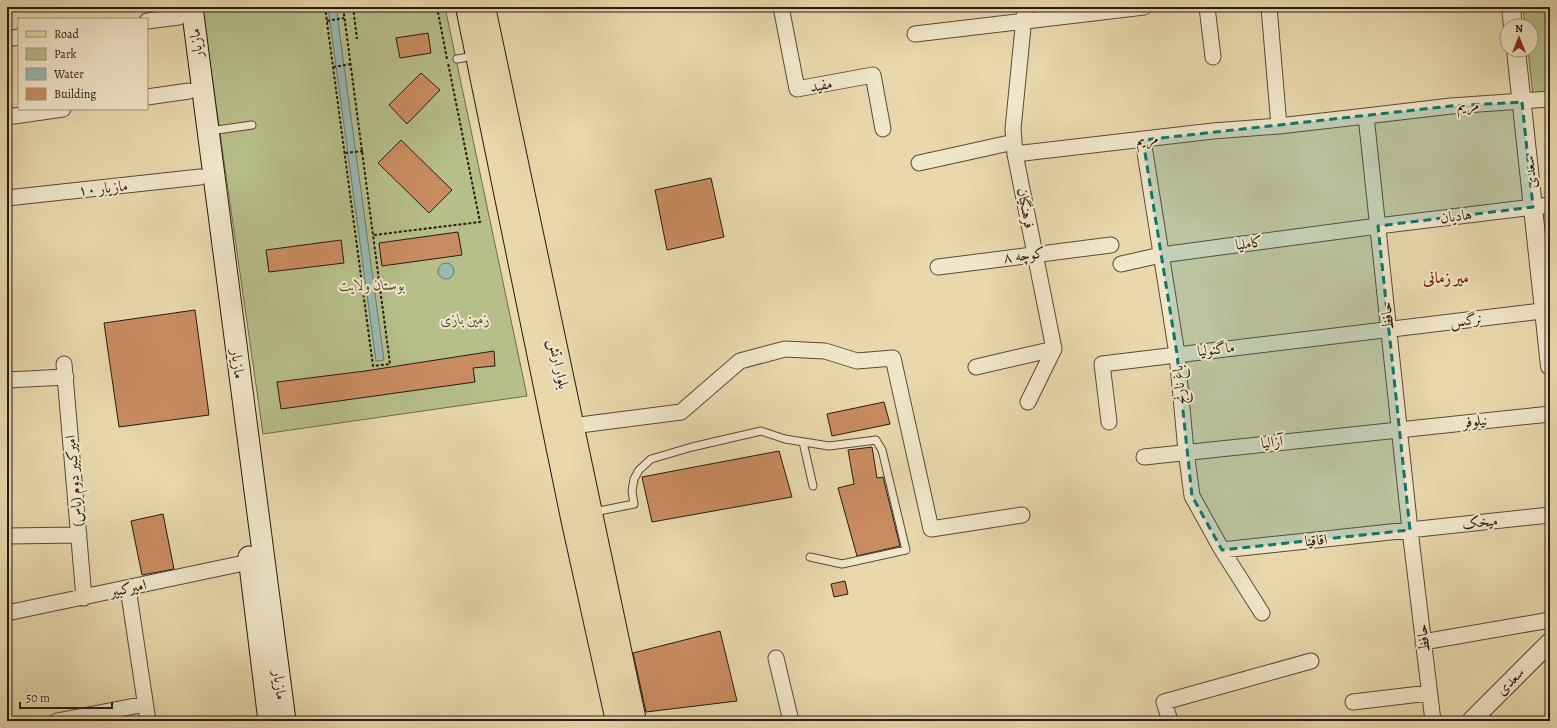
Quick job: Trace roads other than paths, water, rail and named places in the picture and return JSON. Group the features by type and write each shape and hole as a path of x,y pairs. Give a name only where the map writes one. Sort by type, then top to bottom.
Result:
{"main road":[{"name":"بلوار ارتش","path":"467,7 467,57 563,428"},
{"name":"بلوار ارتش","path":"484,7 563,428 581,515 616,721"},
{"name":"مازیار","path":"183,10 188,92 202,123 200,177 285,721"},
{"name":"مازیار","path":"183,10 202,123 240,436 249,562 269,721"},
{"name":"بلوار ارتش","path":"581,515 634,721"}],"street":[{"name":"مفید","path":"781,7 797,89 873,75 883,129"},
{"name":"فرهنگیان","path":"1025,7 1013,129 1015,148 1054,349"},
{"path":"915,34 1144,7"},
{"path":"1207,7 1213,57"},
{"path":"1268,7 1280,126 1366,116"},
{"path":"1511,7 1512,18"},
{"path":"148,21 183,10"},
{"path":"7,39 18,37"},
{"name":"سعدی","path":"1517,58 1522,102 1542,206 1550,366"},
{"path":"148,97 188,92"},
{"name":"مریم","path":"1366,116 1450,106 1550,99"},
{"path":"7,117 56,110"},
{"name":"حافظ","path":"1366,116 1410,530 1433,721"},
{"name":"مریم","path":"919,163 1015,148 1143,140 1213,131 1280,126"},
{"name":"باغ نارنج","path":"1143,140 1177,354 1186,452 1192,496 1222,550 1262,613"},
{"name":"مازیار ١٠","path":"7,198 200,177"},
{"name":"هادیان","path":"1378,226 1542,206"},
{"name":"کاملیا","path":"1121,264 1161,255 1378,226"},
{"name":"کوچه ۸","path":"938,267 1111,244"},
{"name":"نرگس","path":"1388,328 1547,311"},
{"name":"ماگنولیا","path":"1109,422 1102,364 1388,328"},
{"path":"563,428 681,412 740,361 785,349 825,352 857,362 892,358 931,529 1022,515"},
{"path":"976,367 1054,349"},
{"path":"1028,402 1054,349"},
{"name":"امیرکبیر دوم (یاس)","path":"7,380 65,371 84,598"},
{"name":"نیلوفر","path":"1399,429 1550,414"},
{"name":"آزالیا","path":"1144,457 1399,429"},
{"name":"میخک","path":"1410,530 1550,515"},
{"name":"اقاقیا","path":"1222,550 1410,530"},
{"path":"7,536 79,535"},
{"name":"امیرکبیر","path":"7,613 84,598 249,562"},
{"path":"128,588 148,721"},
{"path":"1423,642 1550,620"},
{"name":"سعدی","path":"1471,721 1550,642"},
{"path":"776,658 791,721"},
{"path":"1170,721 1164,702 1311,661"},
{"path":"1353,702 1429,693"},
{"path":"57,721 145,704"}],"lane":[{"path":"202,123 252,125"},
{"path":"581,515 634,504 632,491 634,479 651,459 692,447 761,431 803,442 829,446 876,440 882,450 906,550 842,564 810,557"},
{"path":"803,442 813,486"}],"water":[{"path":"328,7 336,7 384,360 376,361"},
{"path":"446,263 453,268 454,271 449,278 446,279 439,274 438,271 443,264"}],"district":[{"name":"میر زمانی","path":"1446,277"}],"park label":[{"name":"بوستان ولایت","path":"372,285"},
{"name":"زمین بازی","path":"465,319"}]}
